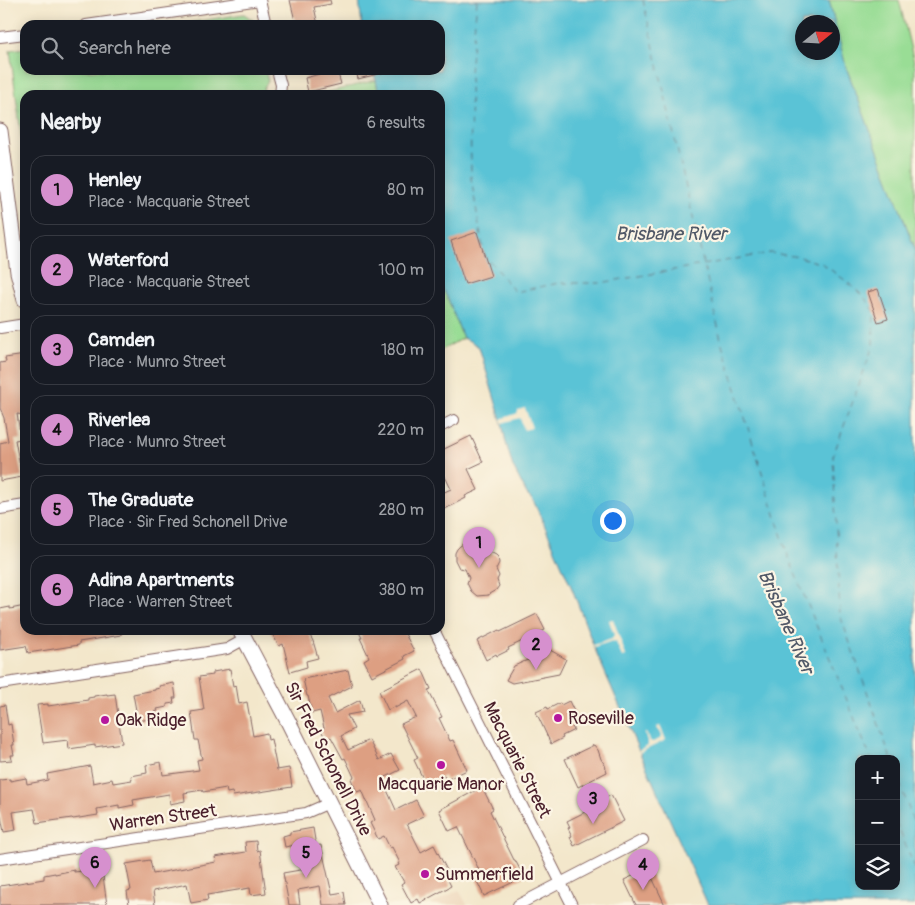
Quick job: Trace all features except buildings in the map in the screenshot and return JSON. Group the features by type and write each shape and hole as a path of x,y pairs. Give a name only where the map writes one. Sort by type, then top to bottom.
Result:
{"main road":[{"path":"0,131 20,282"},
{"name":"Sir Fred Schonell Drive","path":"242,635 289,722 380,905"}],"street":[{"path":"121,20 260,0 265,20"},
{"path":"0,37 20,35"},
{"path":"278,75 280,90"},
{"path":"0,328 20,325"},
{"path":"445,424 454,420"},
{"path":"0,509 20,506"},
{"path":"0,684 227,649 242,635"},
{"name":"Macquarie Street","path":"437,635 572,905"},
{"name":"Warren Street","path":"0,859 306,814 329,803"},
{"path":"518,905 643,840"}],"shaded area":[{"path":"459,890 467,905 430,905"}],"green space":[{"path":"829,0 899,0 915,66 915,249 846,67 840,43 840,15 833,15"},
{"path":"244,14 253,20 206,20"},
{"path":"20,49 20,75 266,75 268,81 263,90 20,90 20,127 10,50"},
{"path":"376,80 378,90 337,90"},
{"path":"445,293 448,299 463,338 445,348"}],"water":[{"name":"Brisbane River","path":"359,0 829,0 833,15 795,15 795,60 840,60 840,43 846,67 915,249 915,905 708,905 594,647 573,591 543,522 533,500 527,494 513,467 479,347 463,338 445,293 445,90 378,90 374,75 445,75 445,20 361,20"}],"pier":[{"path":"525,408 532,428 524,430 520,418 502,423 501,419 518,413 518,410"},
{"path":"613,619 626,656 622,657 616,642 612,641 594,647 593,645 612,639 614,635 609,620"},
{"path":"660,726 666,740 639,753 638,751 648,746 644,734 646,733 650,741 653,742 660,739 661,736 657,727"}],"ferry route":[{"path":"477,0 470,72 471,178 484,254 515,292 559,283 600,283 770,253 800,257 823,264 863,296 874,310 873,346 833,456 840,615 890,755"},
{"path":"643,0 722,344 788,556 869,755"},
{"path":"900,784 915,826"},
{"path":"900,832 915,868"}],"place":[{"name":"Henley","path":"479,568"},
{"name":"Waterford","path":"536,670"},
{"name":"Roseville","path":"558,718"},
{"name":"Oak Ridge","path":"105,720"},
{"name":"Macquarie Manor","path":"441,765"},
{"name":"Camden","path":"593,824"},
{"name":"Summerfield","path":"425,874"},
{"name":"The Graduate","path":"306,878"},
{"name":"Adina Apartments","path":"95,888"},
{"name":"Riverlea","path":"643,890"}]}
